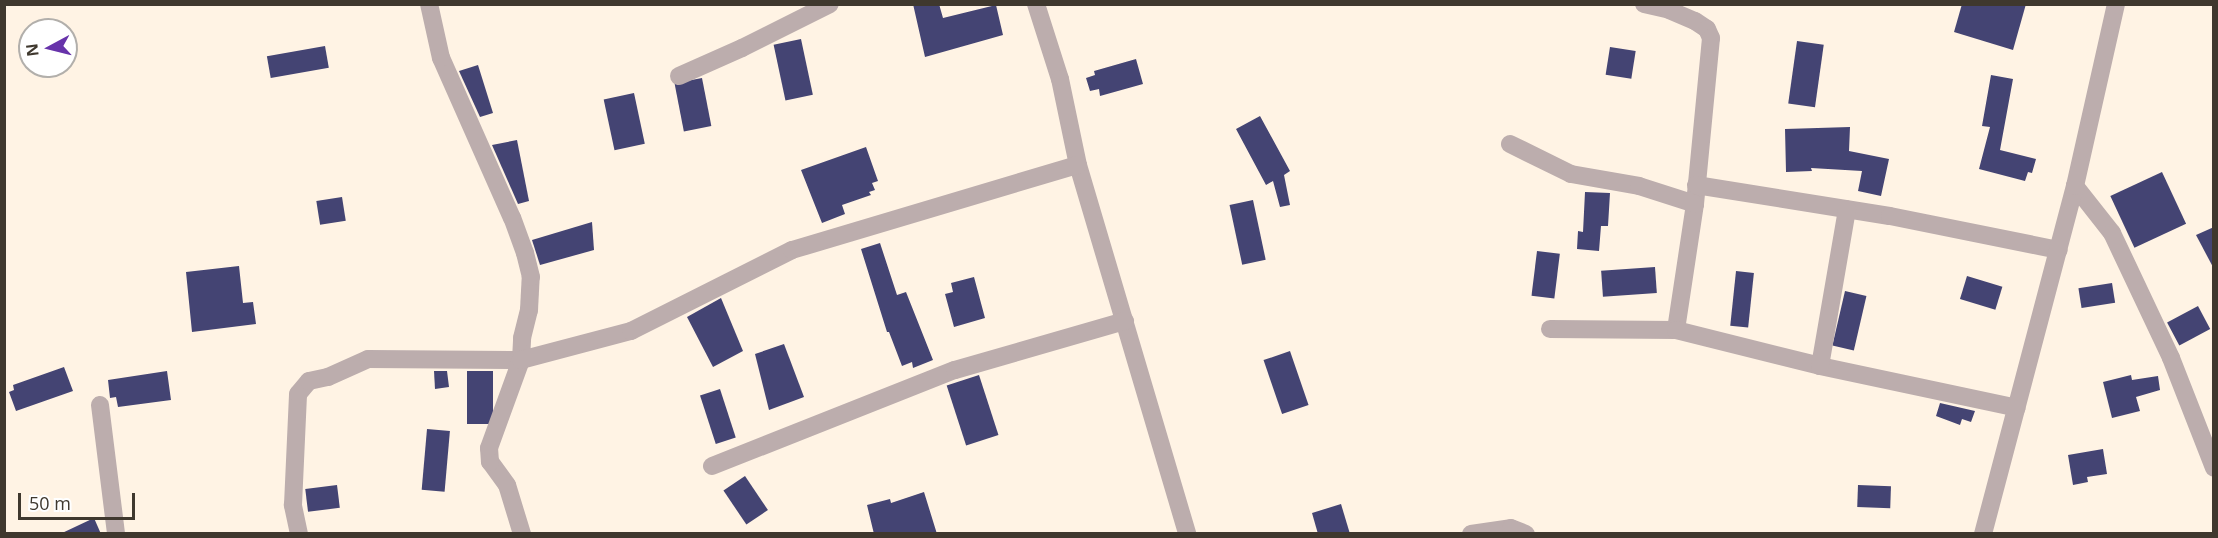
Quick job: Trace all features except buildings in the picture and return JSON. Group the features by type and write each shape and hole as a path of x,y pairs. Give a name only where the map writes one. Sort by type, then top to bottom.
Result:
{"street":[{"path":"429,4 441,58 512,218 531,277 529,310 522,338 521,360 489,448 490,462 507,485 522,534"},
{"path":"679,76 742,48 830,4"},
{"path":"1644,4 1669,10 1695,21 1707,29 1711,39 1695,204 1676,330"},
{"path":"1983,534 2059,250 2116,4"},
{"path":"1037,5 1060,79 1078,165 1187,534"},
{"path":"1510,144 1571,174 1639,186 1695,204"},
{"path":"299,534 293,506 298,394 309,381 328,376 368,359 521,360 631,331 792,250 1078,165"},
{"path":"1696,185 1847,209 2059,250"},
{"path":"2075,186 2112,233 2171,358 2214,468"},
{"path":"1820,366 1847,209"},
{"path":"712,466 955,370 1125,321"},
{"path":"1550,329 1676,330 1820,366 2017,408"},
{"path":"100,405 116,534"},
{"path":"1471,534 1511,528 1526,534"}]}
